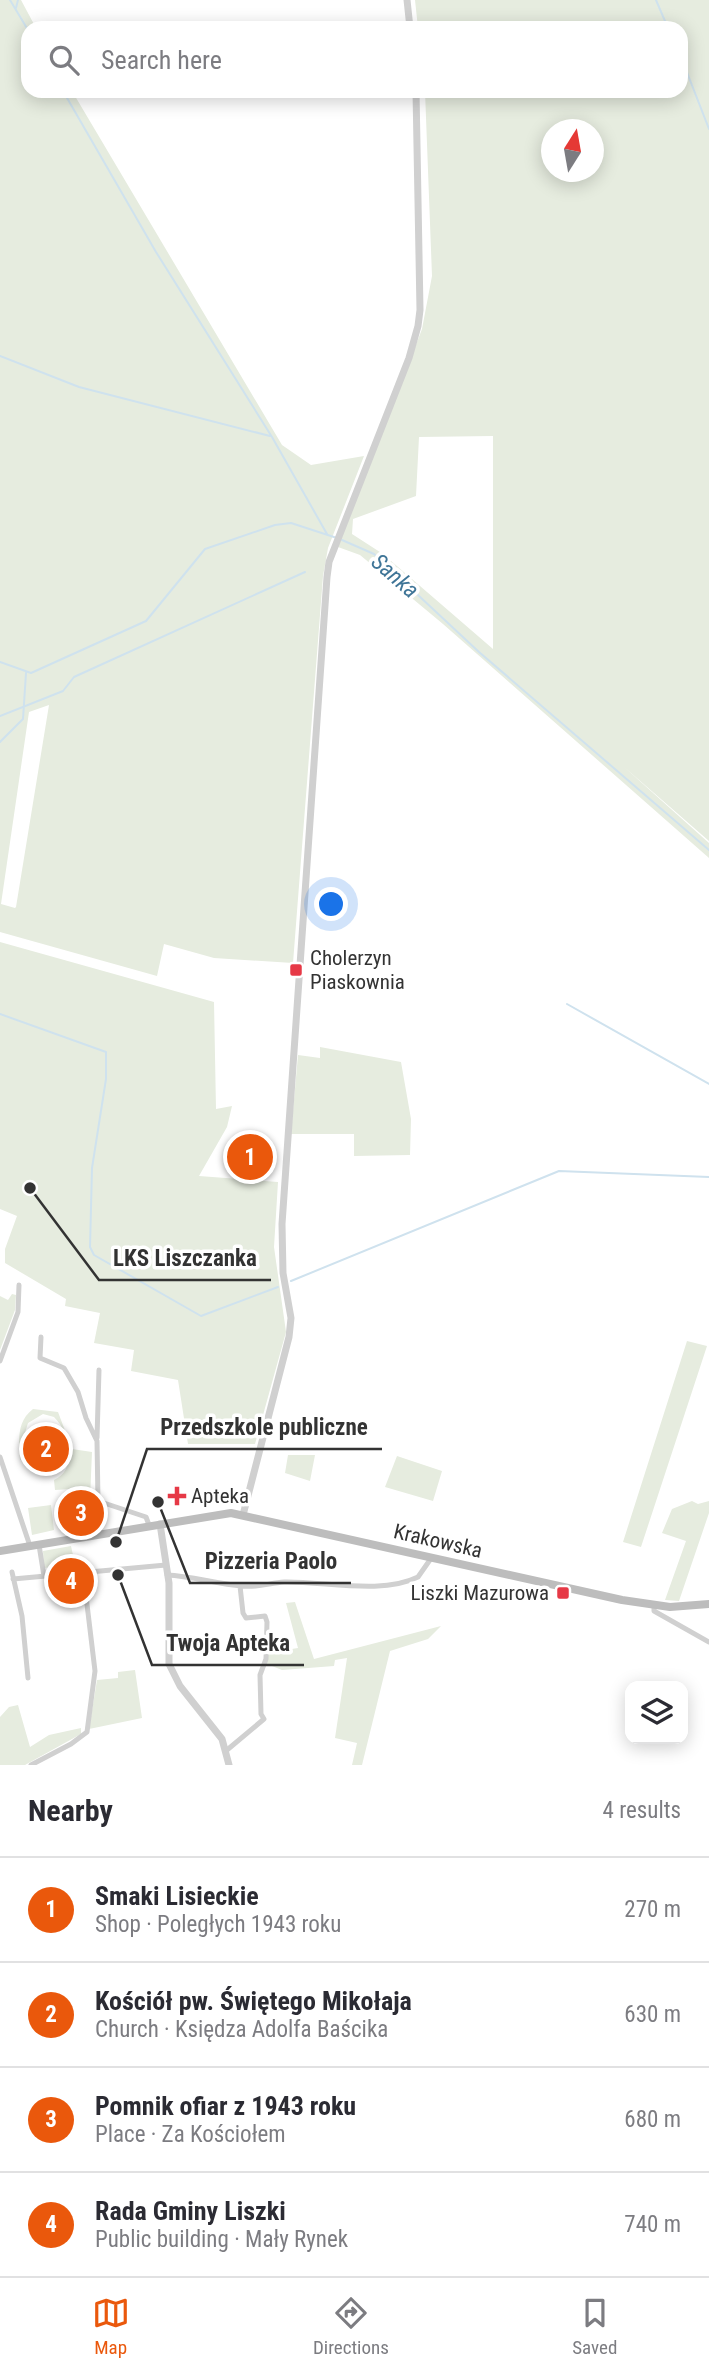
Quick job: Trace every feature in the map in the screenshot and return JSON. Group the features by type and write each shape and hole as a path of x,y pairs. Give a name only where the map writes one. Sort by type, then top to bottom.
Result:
{"main road":[{"name":"Krakowska","path":"0,1551 215,1513 243,1515 654,1606 709,1604"}],"street":[{"path":"407,0 409,21"},
{"path":"243,1515 290,1330 291,1318 281,1250 327,577 335,547 409,358 418,326 420,310 416,98"},
{"path":"0,1361 18,1312 19,1284"},
{"path":"41,1337 40,1359 64,1368 78,1392 86,1419 97,1441"},
{"path":"99,1370 98,1501 146,1517 149,1525"},
{"path":"0,1457 44,1576"},
{"path":"160,1524 167,1575 169,1664 180,1686 222,1738 229,1765"},
{"path":"167,1575 181,1574 240,1586 410,1581 425,1570 432,1557"},
{"path":"28,1678 22,1616 12,1576 44,1576 166,1565"},
{"path":"31,1765 71,1744 87,1732 95,1671 83,1571"},
{"path":"227,1750 264,1719 261,1714 260,1675 266,1659 267,1622 265,1616 247,1618 243,1613 240,1586"},
{"path":"654,1606 654,1611 661,1617 709,1642"}],"shaded area":[{"path":"0,0 21,0 32,21 21,21 21,98 76,98 282,445 311,465 364,456 328,548 323,576 293,963 214,958 164,944 157,976 0,932","holes":["49,705 15,908 1,904 29,712"]},
{"path":"415,0 709,0 709,841 623,766 709,843 709,858 443,624 360,555 338,547 422,329 432,276 425,98 688,98 688,21 417,21","holes":["493,436 493,649 383,554 352,534 353,519 416,496 419,437"]},
{"path":"0,942 214,1002 216,1109 232,1106 227,1127 199,1176 278,1182 274,1247 286,1332 255,1444 188,1444 178,1380 131,1371 134,1350 94,1343 100,1313 65,1306 66,1299 5,1263 5,1249 17,1216 0,1209"},
{"path":"320,1047 401,1062 411,1119 410,1155 354,1156 354,1134 291,1134 298,1055 320,1058"},
{"path":"12,1294 16,1295 15,1310 0,1350 0,1296 8,1300"},
{"path":"687,1341 707,1346 641,1547 623,1542"},
{"path":"33,1409 58,1412 72,1449 92,1452 90,1499 72,1499 70,1489 55,1490 54,1480 62,1475 66,1468 69,1450 64,1432 54,1417 43,1414 28,1423 24,1436 25,1457 20,1460 21,1426"},
{"path":"288,1455 315,1455 310,1481 285,1473"},
{"path":"397,1456 442,1471 433,1501 385,1487"},
{"path":"692,1501 698,1504 709,1501 709,1513 679,1601 665,1600 686,1541 662,1533 672,1509"},
{"path":"51,1505 54,1530 32,1535 28,1508"},
{"path":"71,1546 75,1564 44,1568 43,1551"},
{"path":"295,1602 314,1659 441,1626 428,1639 390,1651 362,1765 352,1765 357,1743 335,1738 347,1658 335,1660 334,1666 282,1670 267,1664 267,1653 298,1648 286,1603"},
{"path":"135,1670 142,1718 89,1729 97,1680 118,1678 118,1672"},
{"path":"18,1705 30,1747 49,1735 81,1728 81,1734 25,1765 0,1765 0,1717 9,1707"}],"waterway":[{"path":"10,0 23,21"},
{"path":"16,8 18,0"},
{"path":"656,0 665,21"},
{"path":"688,75 709,129"},
{"path":"67,98 156,252 272,437 327,534"},
{"path":"0,356 79,387 270,436"},
{"name":"Sanka","path":"0,662 31,673 146,621 205,549 275,525 291,523 337,538"},
{"name":"Sanka","path":"342,540 374,554 479,652 709,850"},
{"path":"0,716 63,691 74,677 305,572"},
{"path":"0,742 23,719 26,673"},
{"path":"567,1004 709,1084"},
{"path":"0,1014 106,1052 106,1079 92,1168 90,1247 94,1255 201,1316 278,1287"},
{"path":"291,1281 559,1171 709,1177"}],"place":[{"name":"Cholerzyn Piaskownia","path":"296,970"},
{"name":"Smaki Lisieckie","path":"250,1157"},
{"name":"LKS Liszczanka","path":"30,1188"},
{"name":"Kościół pw. Świętego Mikołaja","path":"46,1449"},
{"name":"Apteka","path":"177,1496"},
{"name":"Pizzeria Paolo","path":"158,1502"},
{"name":"Pomnik ofiar z 1943 roku","path":"81,1513"},
{"name":"Przedszkole publiczne","path":"116,1542"},
{"name":"Twoja Apteka","path":"118,1575"},
{"name":"Rada Gminy Liszki","path":"71,1581"},
{"name":"Liszki Mazurowa","path":"563,1593"}]}
